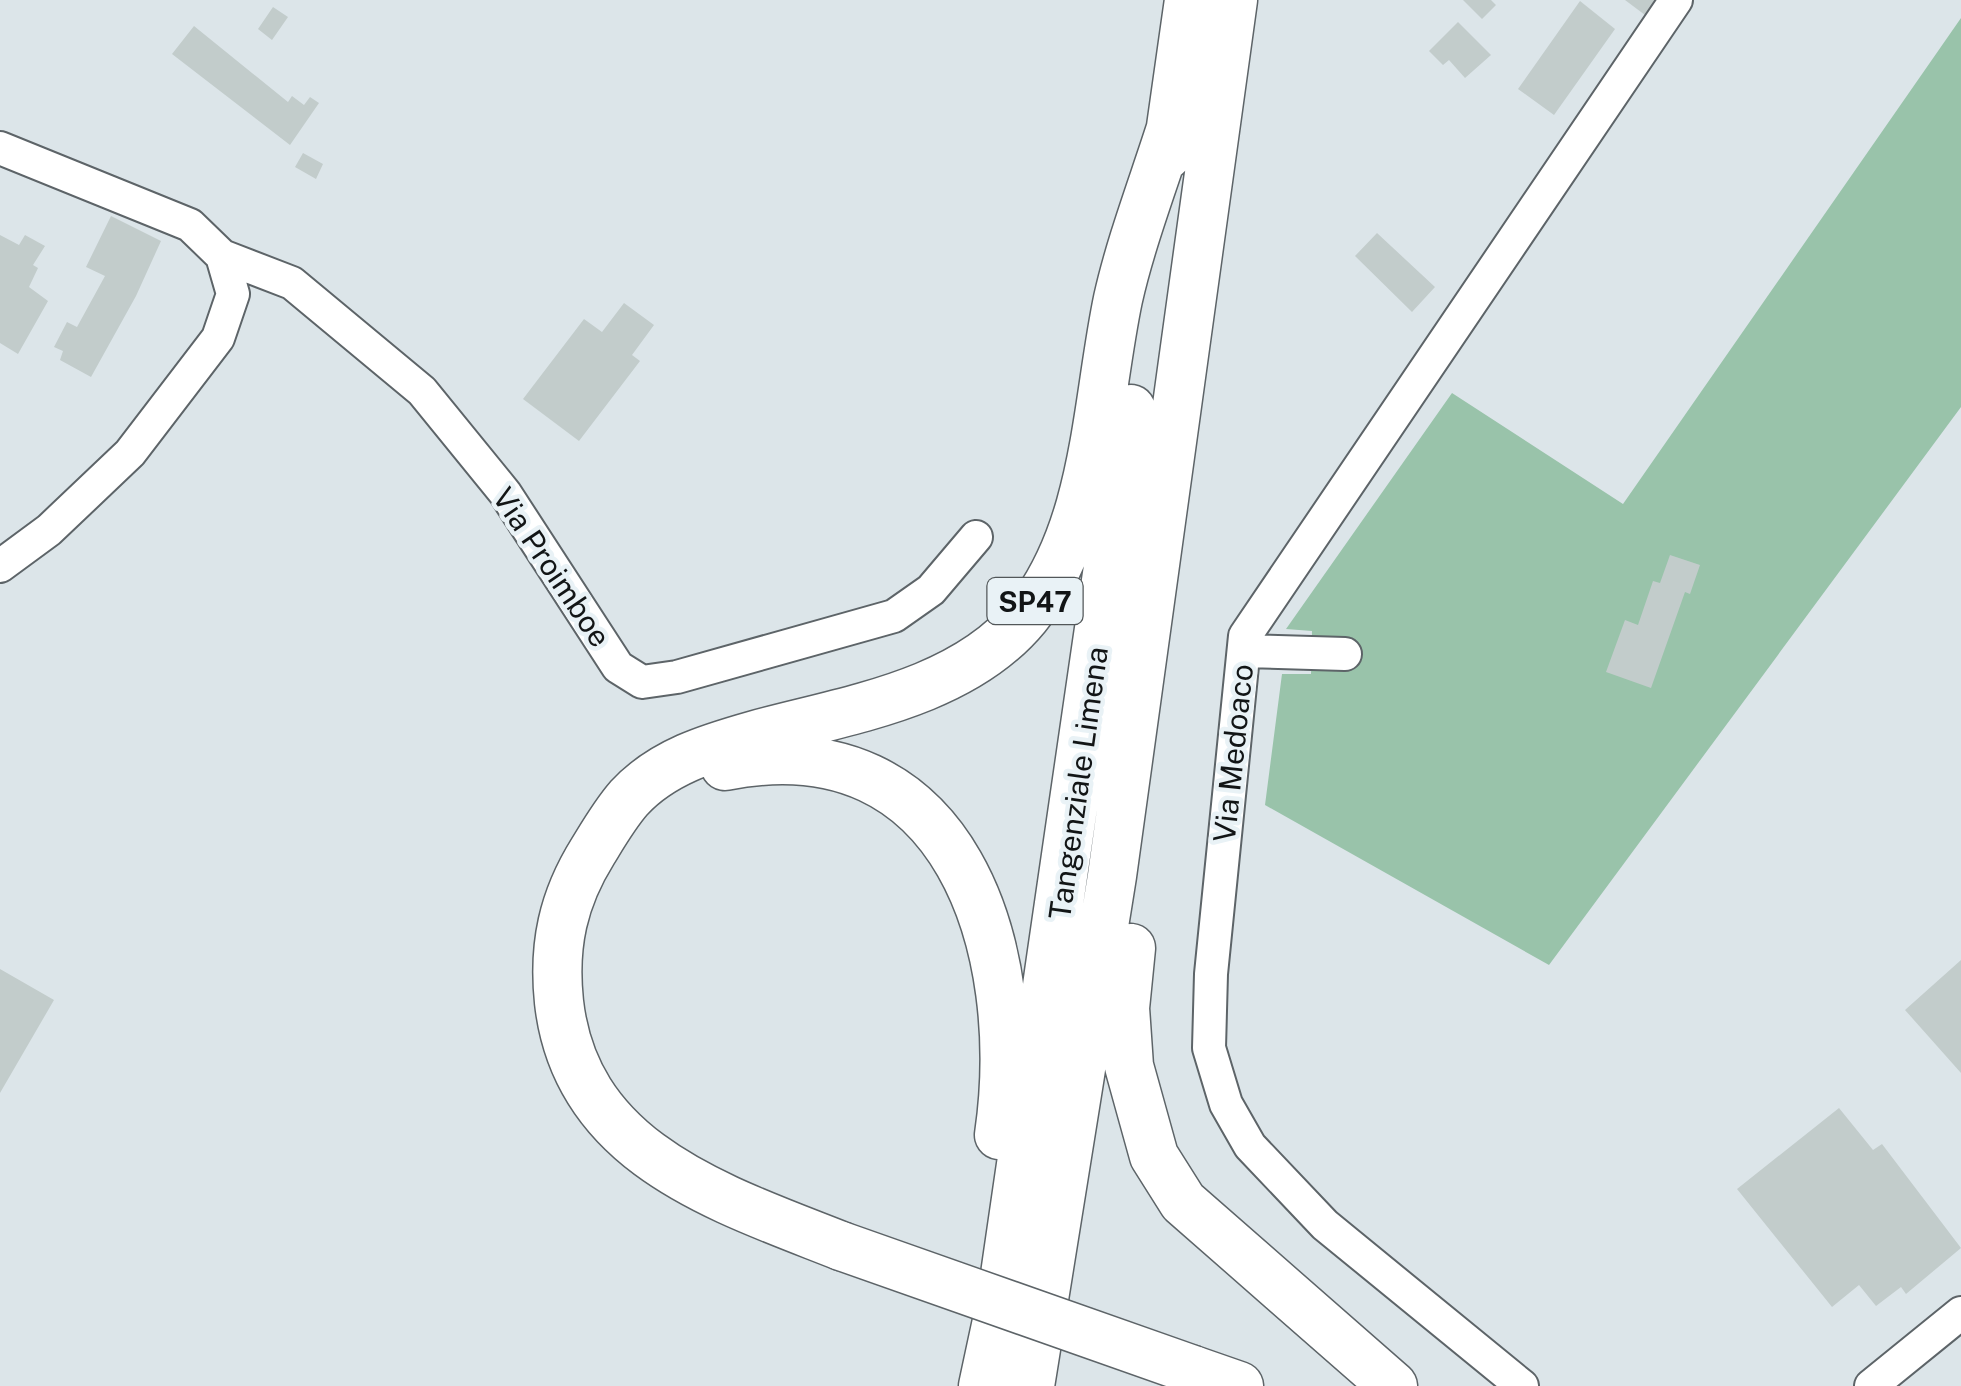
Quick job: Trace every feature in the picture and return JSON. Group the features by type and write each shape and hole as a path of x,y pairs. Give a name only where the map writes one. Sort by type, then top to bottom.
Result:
{"highway":[{"name":"Tangenziale Limena","path":"983,1386 1004,1283 1189,0"},
{"name":"Tangenziale Limena","path":"1030,1386 1082,1082 1233,0"},
{"name":"SP47","path":"1172,125 1119,296 1093,454 1069,538 1028,614 998,646 923,686 693,754 630,797 574,882 558,934 559,1006 582,1077 603,1111 666,1168 707,1193 841,1246 1238,1386"},
{"path":"1160,530 1152,770 1125,1008 1137,1106 1154,1156 1183,1202 1393,1386"},
{"name":"SP47","path":"608,828 674,786 728,765 776,759 826,764 872,779 907,802 937,831 960,864 979,898 995,949 1002,1066 1000,1123 981,1253 953,1386"}],"street":[{"name":"Via Medoaco","path":"1522,1386 1325,1225 1250,1146 1226,1104 1209,1048 1211,974 1245,636 1676,0"},
{"name":"Via Proimboe","path":"0,148 190,225 222,256 292,283 422,391 504,493 618,667 642,682 677,677 894,616 931,590 976,537"},
{"path":"0,566 49,530 130,453 218,338 233,294 222,256"},
{"path":"1244,651 1346,654"},
{"path":"1871,1386 1961,1313"}],"green space":[{"path":"1961,18 1961,407 1549,965 1265,805 1282,674 1311,674 1312,631 1286,629 1452,393 1623,504"}],"building":[{"path":"1463,0 1491,0 1496,5 1482,19"},
{"path":"1625,0 1655,0 1645,15"},
{"path":"1580,1 1615,29 1554,115 1518,89"},
{"path":"273,7 288,17 272,40 258,29"},
{"path":"1458,22 1491,55 1465,78 1449,60 1443,65 1429,51"},
{"path":"194,26 288,102 292,96 304,105 310,97 319,103 290,145 172,54"},
{"path":"303,153 323,164 316,179 295,167"},
{"path":"111,216 161,241 91,377 60,360 63,351 54,347 67,322 77,327 105,276 86,267"},
{"path":"1377,233 1435,287 1412,312 1355,256"},
{"path":"0,235 19,245 25,235 45,246 33,265 38,268 29,287 48,301 18,354 0,343"},
{"path":"624,303 654,325 632,355 640,361 579,441 523,399 584,319 602,332"},
{"path":"1670,555 1700,565 1690,594 1685,592 1651,688 1606,672 1625,620 1638,625 1653,581 1660,583"},
{"path":"1961,960 1961,1073 1905,1010"},
{"path":"0,969 54,1000 0,1093"},
{"path":"1839,1108 1873,1150 1882,1144 1961,1248 1906,1294 1901,1287 1876,1306 1859,1285 1832,1307 1737,1189"}]}
